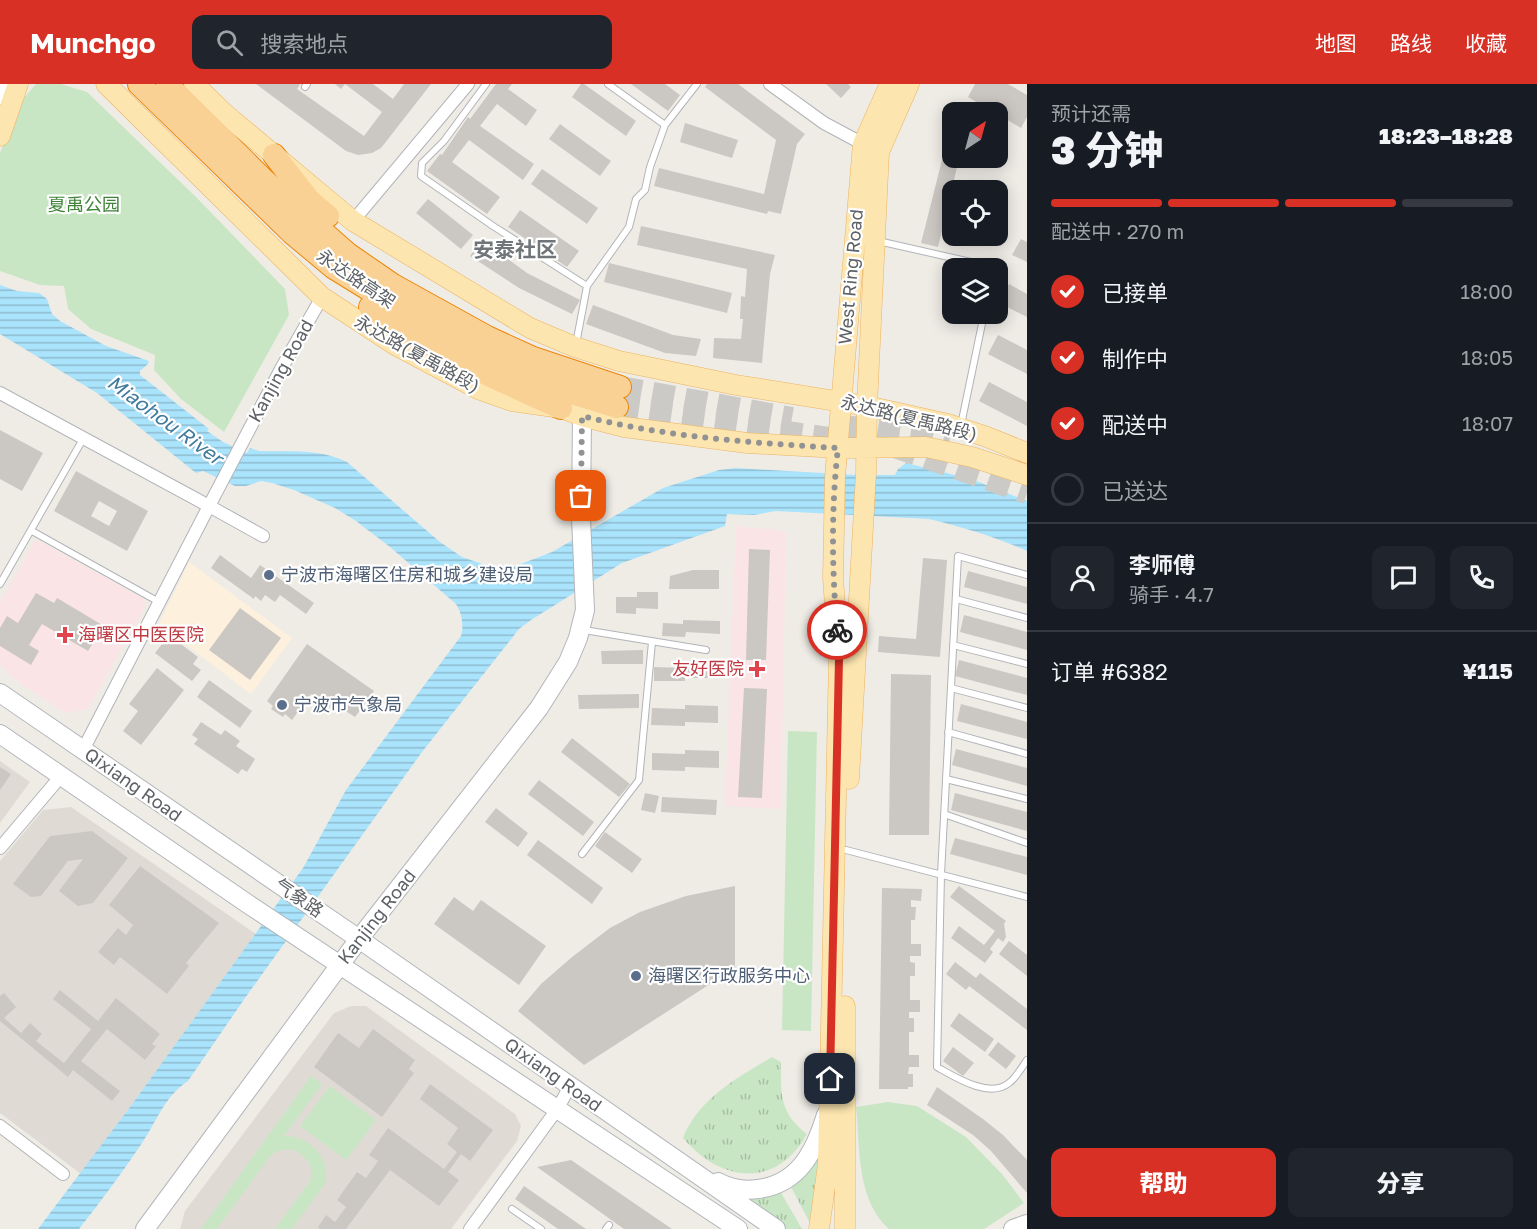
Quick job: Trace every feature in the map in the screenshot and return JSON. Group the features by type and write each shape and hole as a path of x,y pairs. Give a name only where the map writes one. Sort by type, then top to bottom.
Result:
{"highway":[{"name":"永达路高架","path":"139,85 203,130 348,254 393,285 440,312 619,397 575,394 502,364 446,337 334,268 292,233 203,130 167,84"},
{"path":"203,130 271,230 331,280 415,337 480,372 561,408"},
{"path":"274,155 310,201 362,246 397,270 462,307 533,358"}],"main road":[{"path":"0,136 18,84"},
{"name":"永达路(夏禹路段)","path":"102,84 112,90 322,297 395,345 478,388 512,401 561,408 624,427 747,443 838,448 926,447 972,457 1027,475"},
{"name":"永达路(夏禹路段)","path":"194,84 203,130 274,155 353,221 530,328 576,347 619,361 736,385 867,406 960,428 1027,453"},
{"path":"203,130 204,84"},
{"name":"West Ring Road","path":"830,1102 839,659 832,578 835,477 840,400 871,148 890,84"},
{"name":"West Ring Road","path":"846,850 866,473 865,448 875,240 871,148 909,84"},
{"path":"845,1229 846,850"},
{"path":"819,1229 828,1165 830,1102"}],"street":[{"path":"0,95 4,84"},
{"path":"353,221 468,84"},
{"path":"770,84 824,123 871,148"},
{"name":"Kanjing Road","path":"83,750 240,446 322,297"},
{"path":"0,393 263,537"},
{"name":"Kanjing Road","path":"145,1229 340,964 539,708 567,662 580,630 585,610 581,518 582,416"},
{"name":"Qixiang Road","path":"0,693 267,876"},
{"name":"Qixiang Road","path":"0,734 248,904"},
{"path":"0,848 61,776"},
{"name":"气象路","path":"267,876 331,919"},
{"name":"气象路","path":"248,904 312,947"},
{"name":"Qixiang Road","path":"331,919 776,1229"},
{"name":"Qixiang Road","path":"312,947 738,1229"},
{"path":"470,1229 558,1108 570,1086"},
{"path":"693,1171 736,1189 776,1186 793,1175 804,1163 820,1134 830,1102"},
{"path":"0,1126 63,1174"},
{"path":"1013,1229 1027,1224"}],"lane":[{"path":"486,84 444,141 422,163 421,176 493,226 587,286"},
{"path":"608,84 665,125"},
{"path":"576,347 587,286 629,227 636,199 645,190 650,167 665,125 694,85"},
{"path":"875,240 954,258"},
{"path":"960,428 982,324"},
{"path":"0,584 84,438"},
{"path":"32,531 159,603"},
{"path":"1027,575 958,556 940,874 937,1067 969,1085 994,1088 1009,1084 1027,1060"},
{"path":"956,599 1027,618"},
{"path":"580,630 706,650"},
{"path":"582,854 639,780 652,642"},
{"path":"953,645 1027,664"},
{"path":"951,688 1027,708"},
{"path":"948,732 1027,754"},
{"path":"946,778 1027,799"},
{"path":"944,814 1027,843"},
{"path":"846,850 1027,897"},
{"path":"512,1209 541,1229"}],"shaded area":[{"name":"友好医院","path":"736,526 786,531 781,809 725,806"},
{"name":"海曙区中医医院","path":"36,539 144,599 146,605 88,709 66,713 22,685 0,665 0,603"},
{"path":"189,562 292,638 251,694 159,624"},
{"path":"0,761 30,782 0,823"},
{"path":"71,807 256,934 81,1174 0,1113 0,861 43,810"},
{"path":"351,1006 366,1006 515,1114 521,1126 517,1141 451,1229 180,1229 185,1211 334,1013"}],"green space":[{"name":"夏禹公园","path":"36,84 61,84 87,92 197,198 285,289 289,315 224,432 181,399 154,370 155,355 91,329 68,309 64,286 40,285 0,271 0,153 22,100"},
{"path":"788,731 817,732 811,1031 782,1030"},
{"path":"772,1057 781,1062 781,1084 786,1110 807,1134 794,1152 780,1164 764,1171 747,1174 730,1171 714,1164 698,1153 683,1138 690,1124 698,1112 720,1090"},
{"path":"311,1076 322,1084 284,1136 302,1140 316,1149 324,1164 326,1182 292,1229 275,1229 310,1181 311,1176 311,1167 297,1151 289,1149 277,1151 271,1155 217,1229 201,1229"},
{"path":"330,1086 376,1120 346,1160 300,1126"},
{"path":"888,1102 917,1106 966,1137 1002,1174 1024,1203 984,1229 889,1229 878,1217 865,1188 859,1155 856,1107"},
{"path":"818,1157 817,1217 813,1229 790,1185 810,1169"},
{"path":"780,1191 802,1229 784,1229 747,1198 764,1198"}],"water":[{"name":"Miaohou River","path":"0,285 17,291 39,293 47,299 52,314 60,321 106,346 149,361 140,371 140,375 223,442 247,453 250,448 259,451 315,453 347,462 440,542 462,557 488,566 513,567 552,552 663,488 719,470 736,468 895,475 898,469 906,463 971,479 1027,501 1027,551 979,533 929,519 776,511 754,515 727,514 725,526 622,563 531,620 519,629 422,752 188,1081 167,1102 134,1154 79,1229 38,1229 130,1107 303,868 346,790 461,636 462,624 460,611 456,604 356,521 335,508 272,483 261,481 246,486 235,486 203,471 196,473 97,393 0,334"}],"building":[{"path":"256,84 300,84 297,89 364,136 382,112 345,84 373,84 393,99 404,84 431,84 381,148 372,153 358,155 346,151"},
{"path":"335,84 345,84 341,89"},
{"path":"496,84 512,84 508,89 537,110 526,126 497,104 480,126 534,164 523,180 469,140 452,162 500,197 487,214 427,171 440,154 442,155 468,117 470,119"},
{"path":"581,84 636,121 626,136 572,97"},
{"path":"631,84 665,84 680,95 668,111"},
{"path":"707,84 738,84 805,134 797,144 781,214 768,211 767,214 654,186 659,168 764,194 776,140 705,87"},
{"path":"826,84 848,84 851,87 841,98"},
{"path":"975,84 1008,84 1027,95 1027,117 1021,128 1008,120 1008,102 977,102 968,97"},
{"path":"685,123 738,140 732,158 680,142"},
{"path":"560,124 611,161 600,176 549,139"},
{"path":"942,160 942,168 957,168 954,180 942,180 942,230 938,247 921,243"},
{"path":"542,169 598,208 587,224 531,184"},
{"path":"428,199 473,235 461,249 416,213"},
{"path":"520,210 579,251 567,267 508,227"},
{"path":"641,226 775,255 770,274 762,363 713,358 714,338 741,339 743,319 740,319 741,296 745,297 747,269 637,245"},
{"path":"1021,239 1027,242 1027,262 1012,255"},
{"path":"482,240 527,273 580,300 572,314 519,288 470,256"},
{"path":"609,263 732,293 727,313 604,282"},
{"path":"1009,284 1027,294 1027,317 1008,308"},
{"path":"593,305 673,335 701,339 696,356 665,353 586,324"},
{"path":"998,335 1027,350 1027,374 988,354"},
{"path":"989,382 1027,402 1027,426 979,401"},
{"path":"0,430 43,453 22,491 0,479"},
{"path":"76,471 148,511 127,551 54,511","holes":["99,501 117,511 109,526 91,516"]},
{"path":"749,549 770,550 766,660 746,660"},
{"path":"220,555 251,578 260,565 314,603 306,614 280,595 275,602 265,595 261,601 255,596 254,599 211,568"},
{"path":"923,558 947,560 940,657 878,652 879,636 916,639"},
{"path":"693,570 719,570 719,589 669,589 670,576"},
{"path":"968,571 1027,587 1027,604 964,587"},
{"path":"637,592 658,592 658,609 636,608 636,614 616,613 616,597 637,597"},
{"path":"36,593 54,603 57,598 104,626 88,651 42,624 29,645 39,651 31,665 0,646 0,628 7,616 18,623"},
{"path":"240,608 281,638 250,680 209,650"},
{"path":"964,615 1027,632 1027,650 960,632"},
{"path":"683,620 720,621 720,634 686,632 685,637 662,636 663,623 683,624"},
{"path":"169,635 198,657 193,664 201,670 192,681 155,653"},
{"path":"307,644 374,691 355,717 344,710 340,715 311,694 292,720 285,714 283,717 271,709 273,706 267,701"},
{"path":"643,650 643,664 602,664 601,651"},
{"path":"959,660 1027,678 1027,695 955,676"},
{"path":"686,663 719,664 719,678 654,681 654,667 686,668"},
{"path":"157,668 184,690 141,745 123,731 138,711 129,704"},
{"path":"891,674 931,675 929,835 889,835"},
{"path":"209,680 252,711 240,728 197,697"},
{"path":"744,688 767,689 762,798 738,797"},
{"path":"639,694 639,708 579,709 578,695"},
{"path":"961,704 1027,722 1027,739 957,721"},
{"path":"685,705 718,706 718,723 685,722 685,726 651,725 652,708 685,709"},
{"path":"201,722 221,735 225,730 240,741 236,746 255,759 247,772 242,769 238,774 194,744 198,739 192,735"},
{"path":"572,738 630,784 619,797 561,752"},
{"path":"956,749 1027,768 1027,786 952,765"},
{"path":"685,750 719,751 719,768 685,767 685,771 652,770 652,753 685,754"},
{"path":"0,767 11,774 0,790"},
{"path":"539,780 594,822 583,836 528,794"},
{"path":"645,793 659,796 655,813 641,810"},
{"path":"955,793 1027,812 1027,831 951,810"},
{"path":"662,797 717,800 716,815 661,812"},
{"path":"496,808 528,833 518,847 485,822"},
{"path":"92,831 128,858 93,903 78,906 59,891 83,859 68,861 41,896 31,897 13,884 50,836"},
{"path":"605,832 642,859 632,873 595,846"},
{"path":"955,838 1027,857 1027,875 950,854"},
{"path":"538,840 603,888 592,904 527,855"},
{"path":"140,866 219,923 186,963 189,966 167,994 120,957 114,965 98,952 118,928 126,935 133,925 109,905"},
{"name":"海曙区行政服务中心","path":"735,886 735,968 584,1065 518,1011 541,984 610,928 640,912 686,896"},
{"path":"959,886 1006,921 1004,924 1006,937 1003,942 998,938 990,949 993,952 985,963 951,938 959,926 984,945 995,931 950,897"},
{"path":"882,888 922,889 921,901 911,900 911,907 916,907 915,920 911,920 911,944 921,944 921,956 910,956 910,962 915,963 915,976 910,976 910,1000 920,1000 920,1012 909,1012 909,1018 914,1018 914,1032 909,1032 909,1055 919,1055 919,1067 909,1067 908,1074 913,1074 913,1087 908,1087 908,1089 879,1089"},
{"path":"454,897 473,911 481,900 546,946 519,985 434,924"},
{"path":"1009,941 1027,955 1027,976 999,954"},
{"path":"955,962 976,978 980,973 1027,1009 1027,1030 969,986 966,990 946,974"},
{"path":"60,990 98,1021 116,998 160,1034 152,1044 156,1046 145,1060 107,1029 81,1061 120,1091 112,1101 73,1070 68,1077 0,1021 0,996 4,993 16,1007 4,1018 21,1033 30,1023 42,1034 36,1041 64,1063 91,1029 53,999"},
{"path":"959,1013 994,1039 985,1052 950,1026"},
{"path":"373,1029 415,1060 409,1069 414,1073 382,1117 314,1067 338,1033 359,1048"},
{"path":"998,1042 1016,1056 1006,1069 988,1055"},
{"path":"953,1047 974,1063 963,1076 943,1061"},
{"path":"430,1084 493,1130 470,1161 461,1154 448,1172 459,1180 439,1206 390,1170 346,1229 320,1229 318,1227 326,1215 335,1222 346,1207 337,1200 357,1172 366,1178 378,1161 369,1155 388,1128 444,1169 457,1152 447,1144 458,1128 420,1099"},
{"path":"937,1087 1003,1135 1027,1160 1027,1193 991,1151 973,1135 927,1105"},
{"path":"571,1160 672,1229 624,1229 537,1167"},
{"path":"524,1186 586,1229 558,1229 515,1199"}],"tunnel":[{"path":"620,387 792,418"},
{"path":"617,407 856,442"},
{"path":"845,426 915,436 948,445"},
{"path":"895,447 1027,493"}],"way so far":[{"path":"581,496 582,416 624,427 747,443 838,448 832,578 837,630"}],"place":[{"name":"宁波市海曙区住房和城乡建设局","path":"269,575"},
{"name":"海曙区中医医院","path":"65,635"},
{"name":"友好医院","path":"757,669"},
{"name":"宁波市气象局","path":"282,705"},
{"name":"海曙区行政服务中心","path":"636,976"}],"district":[{"name":"安泰社区","path":"515,250"}],"route":[{"path":"830,1079 839,659 837,630"}]}
